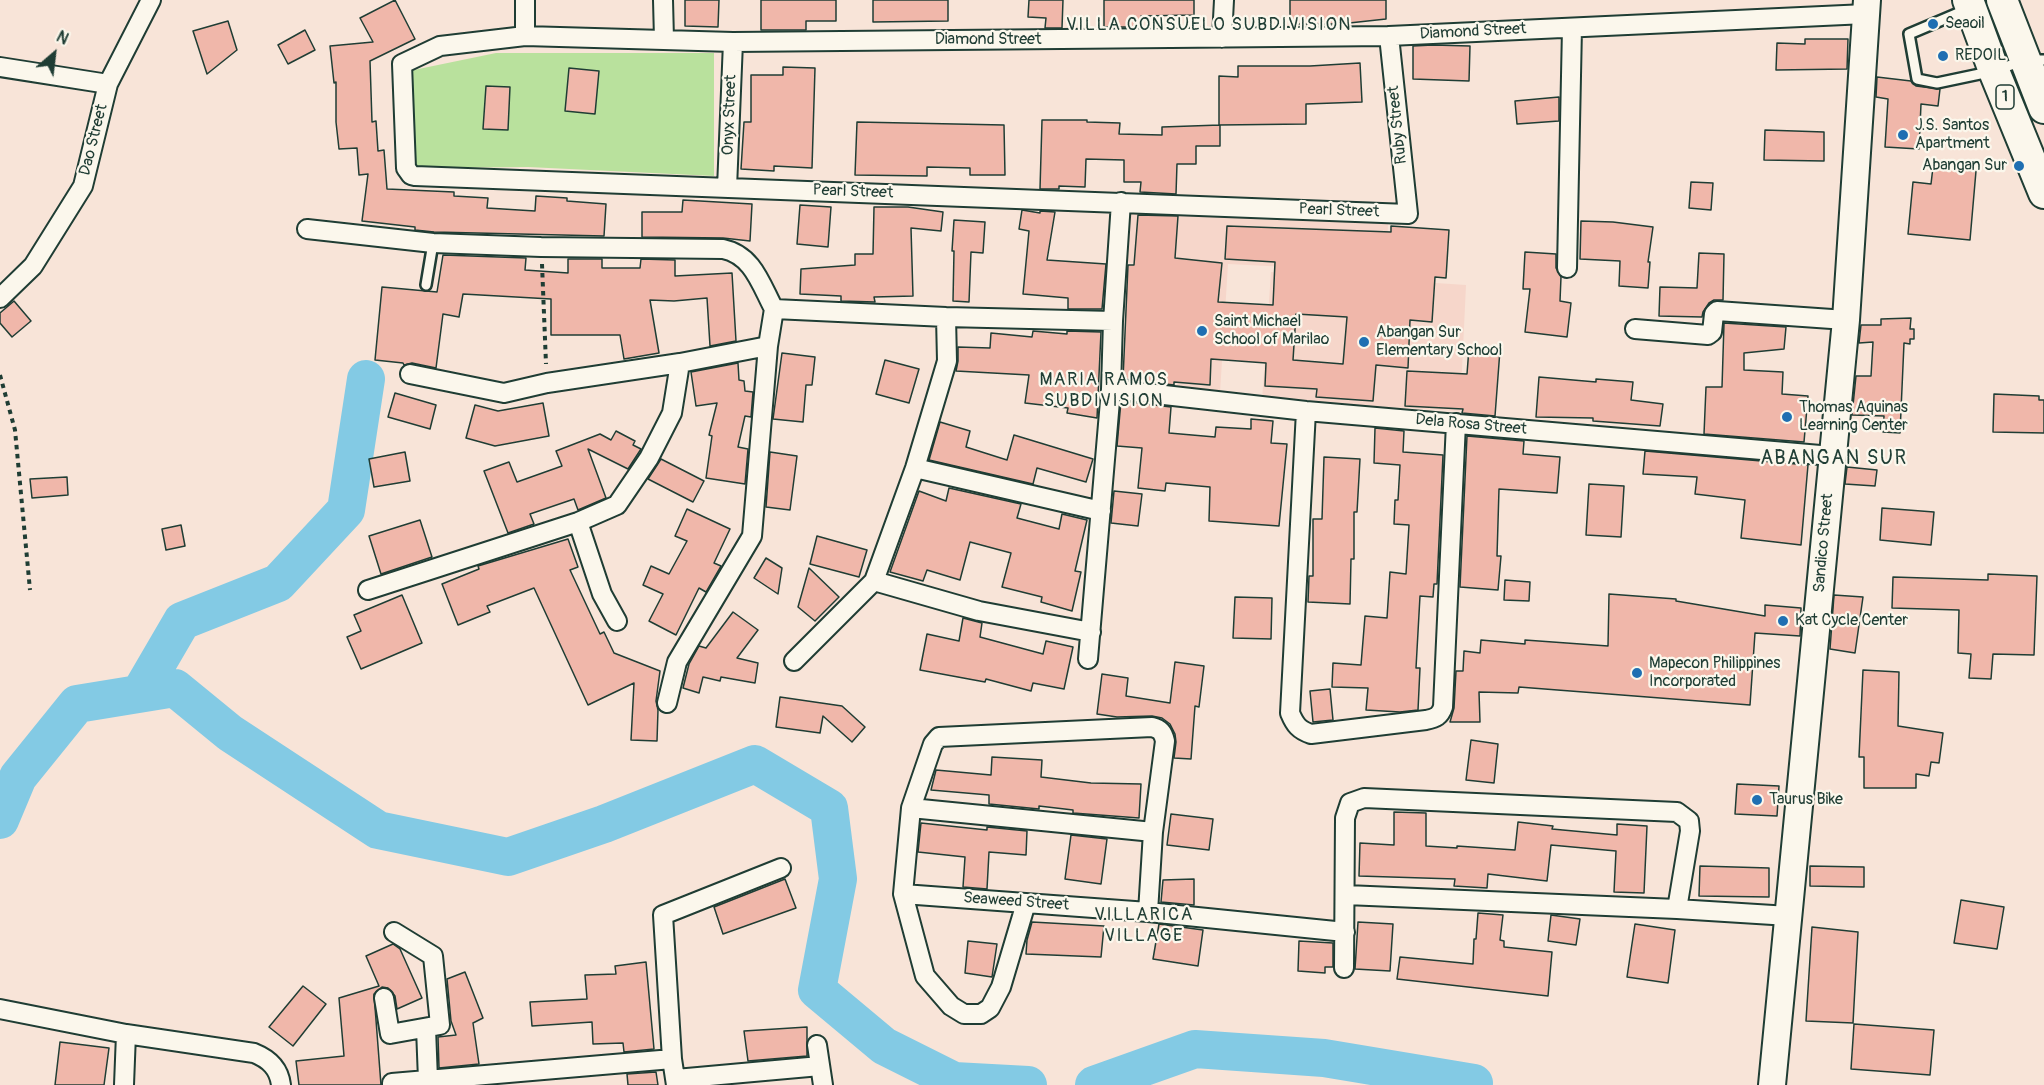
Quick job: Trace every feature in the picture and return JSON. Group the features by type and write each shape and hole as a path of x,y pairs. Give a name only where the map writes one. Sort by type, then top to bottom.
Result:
{"highway":[{"name":"1","path":"2002,0 2034,60 2029,118 2044,193"},
{"name":"1","path":"1969,4 1994,71 2029,118"}],"main road":[{"name":"Sandico Street","path":"1772,1085 1846,320 1866,7"}],"street":[{"name":"Dao Street","path":"0,298 33,266 83,186 108,84 151,0"},
{"path":"525,0 525,36"},
{"path":"663,0 664,39"},
{"path":"1222,39 1224,0"},
{"name":"Diamond Street","path":"402,64 441,46 525,36 733,42 1389,36 1572,28 1866,7"},
{"path":"1567,268 1572,28"},
{"name":"Ruby Street","path":"1389,36 1408,214"},
{"name":"Onyx Street","path":"727,188 733,42"},
{"name":"Pearl Street","path":"402,64 406,168 411,175 1408,214"},
{"path":"0,68 108,84"},
{"path":"1088,659 1111,389 1121,202"},
{"path":"307,228 433,243 723,249 743,256 750,265 774,309 768,346 752,536 677,662 667,703"},
{"path":"774,309 946,317 1113,321"},
{"path":"1635,329 1704,336 1712,332 1714,314 1717,311 1846,320"},
{"path":"794,661 874,581 915,468 947,361 946,317"},
{"path":"410,374 504,393 547,383 680,363 768,346"},
{"path":"368,590 578,522 617,505 650,458 672,413 680,363"},
{"name":"Dela Rosa Street","path":"1111,389 1306,411 1832,456"},
{"path":"1306,411 1290,713 1294,724 1300,730 1311,734 1426,720 1441,714 1456,423"},
{"path":"915,468 1101,511"},
{"path":"578,522 602,594 617,621"},
{"path":"874,581 979,611 1091,632"},
{"path":"1026,903 1002,987 990,1008 981,1014 964,1014 951,1006 925,976 903,894 911,808 933,744 939,737 1152,727 1159,729 1165,741 1153,832 1148,912"},
{"path":"1344,968 1345,818 1350,803 1364,798 1677,812 1689,821 1690,831 1677,909"},
{"path":"911,808 1153,832"},
{"path":"781,868 663,915 672,1059 676,1082 820,1066"},
{"name":"Seaweed Street","path":"903,894 1148,912 1345,932"},
{"path":"1346,895 1790,916"},
{"path":"384,998 390,1034 440,1025 433,956 394,932"},
{"path":"0,1009 126,1034 254,1053 266,1058 275,1067 281,1085"},
{"path":"426,1028 428,1080"},
{"path":"124,1085 126,1034"},
{"path":"817,1045 823,1085"},
{"path":"392,1085 392,1083 672,1059"}],"lane":[{"path":"1969,4 1909,34 1917,79 1937,83 2034,60"},
{"path":"426,285 433,243"}],"path":[{"path":"541,247 547,383"},
{"path":"0,375 15,430 30,590"}],"shaded area":[{"name":"Saint Michael School of Marilao","path":"1130,205 1388,224 1386,272 1228,264 1220,393 1177,389 1185,267 1123,262"},
{"name":"Abangan Sur Elementary School","path":"1271,272 1466,285 1460,411 1262,400"}],"green space":[{"path":"496,53 714,53 714,176 528,167 414,168 404,72"}],"building":[{"path":"395,0 415,39 370,61 372,122 376,121 378,151 384,150 387,189 454,192 454,196 488,198 487,208 535,211 536,196 606,204 604,236 434,232 415,230 415,227 362,221 368,174 359,175 357,148 339,149 336,82 334,83 330,46 373,42 360,18"},
{"path":"685,0 719,0 718,27 685,26"},
{"path":"761,0 836,0 836,21 806,21 806,30 761,30"},
{"path":"873,0 948,0 948,21 873,22"},
{"path":"1029,0 1063,0 1062,28 1045,28 1046,18 1028,17"},
{"path":"1104,0 1194,0 1194,15 1141,16 1142,27 1104,27"},
{"path":"1290,0 1386,0 1386,19 1340,24 1290,24"},
{"path":"228,21 237,50 207,74 193,31"},
{"path":"305,30 315,50 288,64 278,45"},
{"path":"1805,39 1848,39 1847,69 1776,70 1777,43 1805,44"},
{"path":"1413,46 1470,46 1469,81 1413,79"},
{"path":"1360,63 1362,102 1306,104 1306,124 1219,125 1219,76 1238,77 1238,66"},
{"path":"783,67 815,68 812,168 774,166 774,171 741,169 744,122 751,122 751,75 783,75"},
{"path":"569,68 599,71 595,114 565,111"},
{"path":"1877,77 1911,81 1916,86 1940,89 1938,106 1921,104 1919,149 1885,147 1888,99 1876,97"},
{"path":"486,86 510,87 508,130 483,129"},
{"path":"1559,97 1559,121 1517,124 1515,101"},
{"path":"1042,120 1120,123 1119,134 1162,135 1162,127 1220,125 1220,146 1196,146 1196,164 1177,164 1176,194 1140,192 1141,182 1124,182 1124,160 1086,159 1085,187 1059,186 1059,189 1040,189"},
{"path":"857,122 1004,125 1005,175 970,175 970,168 927,167 927,176 855,175"},
{"path":"1765,130 1824,132 1824,161 1764,160"},
{"path":"1933,167 1976,171 1970,240 1908,234 1913,182 1931,184"},
{"path":"1691,182 1713,183 1711,210 1689,208"},
{"path":"683,200 752,204 750,241 723,238 642,237 642,212 682,212"},
{"path":"800,205 831,207 828,247 797,244"},
{"path":"874,207 908,207 943,212 941,231 911,228 913,296 874,297 875,302 841,301 841,296 800,294 801,269 855,265 855,254 873,254"},
{"path":"1022,210 1040,213 1040,211 1055,212 1047,260 1106,264 1102,309 1068,309 1068,298 1023,294 1029,231 1019,229"},
{"path":"1138,215 1178,216 1175,258 1222,263 1218,302 1273,305 1275,262 1225,259 1227,226 1391,232 1391,226 1449,230 1446,278 1435,277 1432,322 1410,320 1408,368 1376,365 1373,401 1316,397 1317,389 1265,386 1266,363 1211,359 1210,385 1174,382 1174,385 1123,379 1128,265 1134,265","holes":["1296,314 1347,317 1343,364 1293,360"]},
{"path":"954,220 985,222 983,253 971,252 969,302 953,301"},
{"path":"1581,221 1653,227 1648,262 1650,262 1648,288 1619,286 1620,261 1580,259"},
{"path":"1525,252 1556,254 1556,268 1561,277 1560,301 1571,303 1567,337 1525,332 1530,289 1523,289"},
{"path":"1699,253 1724,254 1723,300 1714,300 1709,303 1702,317 1659,316 1660,287 1697,288"},
{"path":"443,255 526,258 525,270 568,273 568,259 602,259 602,268 640,268 641,259 675,260 675,276 732,273 736,341 710,346 707,298 674,301 650,300 659,353 624,359 620,335 551,335 551,299 463,294 459,317 443,314 436,368 412,363 404,365 403,363 375,360 382,287 437,292"},
{"path":"14,301 31,321 12,337 0,323 0,313"},
{"path":"1911,318 1910,329 1914,329 1914,339 1910,339 1910,344 1904,343 1900,433 1883,432 1884,416 1852,415 1856,376 1871,376 1873,342 1859,343 1861,325 1881,325 1881,319"},
{"path":"1724,323 1786,327 1784,349 1744,353 1744,370 1783,372 1782,394 1808,396 1804,442 1704,434 1706,387 1722,387"},
{"path":"1033,331 1067,334 1067,331 1101,332 1097,418 1067,413 1068,408 1025,403 1029,375 956,371 958,347 990,348 991,333 1032,337"},
{"path":"1469,348 1500,350 1495,416 1462,413 1463,409 1405,406 1407,371 1467,374"},
{"path":"782,353 815,357 812,385 806,385 803,422 773,419"},
{"path":"885,360 919,369 909,403 876,394"},
{"path":"738,363 739,380 744,381 745,391 753,392 751,417 745,416 738,447 748,449 745,484 706,478 712,436 709,435 717,403 696,406 691,372"},
{"path":"1539,377 1596,382 1596,379 1633,382 1631,400 1663,404 1660,426 1593,421 1593,418 1536,417"},
{"path":"395,393 436,405 430,429 388,417"},
{"path":"1994,394 2039,396 2039,400 2044,400 2044,433 1993,432"},
{"path":"1121,401 1171,407 1169,433 1215,437 1216,427 1251,429 1251,419 1273,421 1271,443 1287,444 1279,526 1209,521 1210,487 1166,483 1165,491 1138,488 1142,448 1117,446"},
{"path":"543,403 549,436 495,446 466,438 475,405 498,411"},
{"path":"940,422 970,431 966,447 1007,460 1014,435 1093,459 1086,482 1037,468 1033,484 929,460"},
{"path":"1375,428 1404,431 1403,452 1443,455 1437,584 1434,584 1433,597 1420,596 1416,668 1420,668 1418,710 1400,712 1366,710 1368,688 1332,687 1333,663 1361,665 1365,616 1387,618 1390,572 1406,574 1409,525 1394,524 1400,465 1374,463"},
{"path":"616,431 635,441 633,445 641,449 628,469 588,449 606,498 578,510 574,499 530,514 534,524 508,533 484,471 509,462 517,482 562,466 556,451 600,434 611,440"},
{"path":"1467,436 1524,441 1523,454 1560,457 1557,493 1499,489 1497,556 1501,556 1498,590 1460,587"},
{"path":"1645,451 1808,465 1801,545 1741,538 1745,500 1695,494 1697,477 1643,474"},
{"path":"405,452 410,481 374,487 369,459"},
{"path":"770,452 797,456 790,510 766,507"},
{"path":"1324,457 1360,459 1357,512 1354,512 1354,559 1351,559 1350,604 1308,602 1309,576 1313,576 1313,519 1322,519"},
{"path":"661,459 704,481 693,502 648,479"},
{"path":"1847,467 1877,470 1875,486 1845,484"},
{"path":"67,477 68,495 32,498 30,479"},
{"path":"1589,484 1624,486 1621,537 1586,535"},
{"path":"949,488 1021,504 1017,518 1059,529 1062,514 1087,520 1075,571 1081,572 1072,611 1041,602 1042,597 1002,587 1011,553 970,542 960,580 927,570 923,581 890,572 919,491 946,501"},
{"path":"1114,491 1142,494 1138,526 1111,523"},
{"path":"1882,508 1934,512 1931,545 1880,540"},
{"path":"687,509 730,529 714,563 721,566 706,592 699,588 676,635 649,621 663,594 643,585 651,566 669,574 687,541 675,536"},
{"path":"420,520 432,557 381,574 369,536"},
{"path":"181,525 185,546 166,550 162,529"},
{"path":"817,536 867,550 859,577 810,564"},
{"path":"568,539 578,567 570,570 600,634 604,632 614,653 660,671 656,701 657,741 631,740 634,683 588,705 534,588 487,606 490,612 458,625 442,584 479,569 478,566"},
{"path":"766,558 782,568 778,594 754,578"},
{"path":"809,568 839,597 815,621 798,607"},
{"path":"1988,574 2037,576 2034,655 1993,654 1991,679 1969,678 1971,654 1958,653 1959,610 1892,608 1893,577 1988,580"},
{"path":"1505,580 1530,582 1529,601 1504,600"},
{"path":"1609,594 1676,599 1676,601 1765,616 1765,605 1801,608 1800,636 1755,633 1750,705 1519,687 1518,693 1479,692 1480,722 1450,722 1454,708 1456,671 1463,671 1464,651 1480,653 1481,640 1525,644 1525,640 1608,646"},
{"path":"402,595 422,643 361,669 347,637 361,631 354,615"},
{"path":"1834,595 1863,597 1855,653 1830,649"},
{"path":"1235,597 1272,598 1271,639 1233,638"},
{"path":"733,612 758,630 737,658 758,663 755,683 721,677 720,681 703,677 699,693 683,688 689,664 699,646 706,648"},
{"path":"963,618 982,623 980,637 1043,654 1046,641 1073,647 1064,689 1033,683 1031,691 986,679 985,682 920,670 927,634 959,641"},
{"path":"1175,662 1204,666 1199,707 1195,706 1191,759 1174,758 1175,734 1170,724 1162,718 1097,714 1102,674 1128,678 1126,696 1170,703"},
{"path":"1863,670 1899,672 1898,726 1943,733 1939,763 1931,762 1929,776 1916,774 1916,788 1864,788 1864,757 1859,757"},
{"path":"1330,689 1333,720 1313,722 1310,691"},
{"path":"780,697 842,706 865,727 852,742 823,716 820,733 776,727"},
{"path":"1471,740 1498,744 1494,783 1466,780"},
{"path":"992,757 1042,760 1041,777 1091,783 1141,784 1139,818 1073,813 1073,810 1039,806 1039,809 989,804 989,795 931,790 936,770 991,775"},
{"name":"Taurus Bike","path":"1737,784 1779,786 1777,816 1735,814"},
{"path":"1394,812 1426,813 1426,846 1457,848 1457,846 1515,850 1518,822 1553,826 1552,829 1617,835 1617,824 1647,826 1644,893 1614,892 1616,851 1551,845 1547,881 1488,874 1487,888 1454,886 1455,879 1359,876 1360,843 1394,845"},
{"path":"1171,814 1213,819 1209,850 1167,845"},
{"path":"921,823 987,830 987,827 1027,831 1026,855 989,852 987,889 963,887 965,857 918,852"},
{"path":"1071,835 1107,839 1101,884 1065,879"},
{"path":"1700,866 1769,868 1769,897 1699,896"},
{"path":"1810,866 1864,867 1864,887 1810,886"},
{"path":"785,879 796,908 723,934 714,907"},
{"path":"1194,879 1194,905 1161,902 1163,880"},
{"path":"1961,900 2004,907 1997,949 1954,943"},
{"path":"1478,913 1503,915 1500,940 1504,941 1504,947 1552,952 1548,996 1397,979 1400,957 1473,964"},
{"path":"1551,915 1580,919 1576,945 1548,941"},
{"path":"1032,922 1104,926 1101,957 1026,954"},
{"path":"1358,922 1393,924 1390,971 1355,969"},
{"path":"1159,924 1203,930 1198,966 1153,959"},
{"path":"1635,924 1675,930 1668,983 1627,977"},
{"path":"1812,927 1858,932 1853,1023 1806,1021"},
{"path":"968,941 997,944 992,977 965,973"},
{"path":"1299,941 1333,943 1333,967 1325,967 1325,973 1298,971"},
{"path":"393,944 400,949 422,998 397,1009 395,996 388,988 382,987 374,994 381,1085 299,1085 296,1061 344,1056 339,998 379,986 366,956"},
{"path":"646,962 654,1049 624,1052 623,1043 593,1044 592,1022 532,1026 530,1002 587,999 585,975 616,974 615,966"},
{"path":"465,972 483,1018 473,1023 479,1064 439,1068 438,1037 456,1035 451,1021 447,979"},
{"path":"303,986 326,1004 293,1046 269,1027"},
{"path":"1854,1024 1934,1030 1930,1075 1851,1069"},
{"path":"807,1027 807,1056 748,1061 744,1031"},
{"path":"60,1042 109,1048 104,1085 55,1085"},
{"path":"656,1072 658,1085 628,1085 627,1074"}],"waterway":[{"path":"140,693 182,621 278,583 346,510 366,379"},
{"path":"0,820 18,777 77,704 175,688 230,733 378,830 508,857 604,824 755,764 829,808 838,879 817,990 884,1046 954,1081 1028,1085"},
{"path":"1094,1085 1195,1049 1324,1058 1474,1083"}],"place":[{"name":"Seaoil","path":"1933,24"},
{"name":"REDOIL","path":"1943,56"},
{"name":"J.S. Santos Apartment","path":"1903,135"},
{"name":"Abangan Sur","path":"2019,166"},
{"name":"Saint Michael School of Marilao","path":"1202,331"},
{"name":"Abangan Sur Elementary School","path":"1364,342"},
{"name":"Thomas Aquinas Learning Center","path":"1787,417"},
{"name":"Kat Cycle Center","path":"1783,621"},
{"name":"Mapecon Philippines Incorporated","path":"1637,673"},
{"name":"Taurus Bike","path":"1757,800"}],"district":[{"name":"VILLA CONSUELO SUBDIVISION","path":"1209,25"},
{"name":"MARIA RAMOS SUBDIVISION","path":"1104,390"},
{"name":"ABANGAN SUR","path":"1834,459"},
{"name":"VILLARICA VILLAGE","path":"1144,925"}]}
